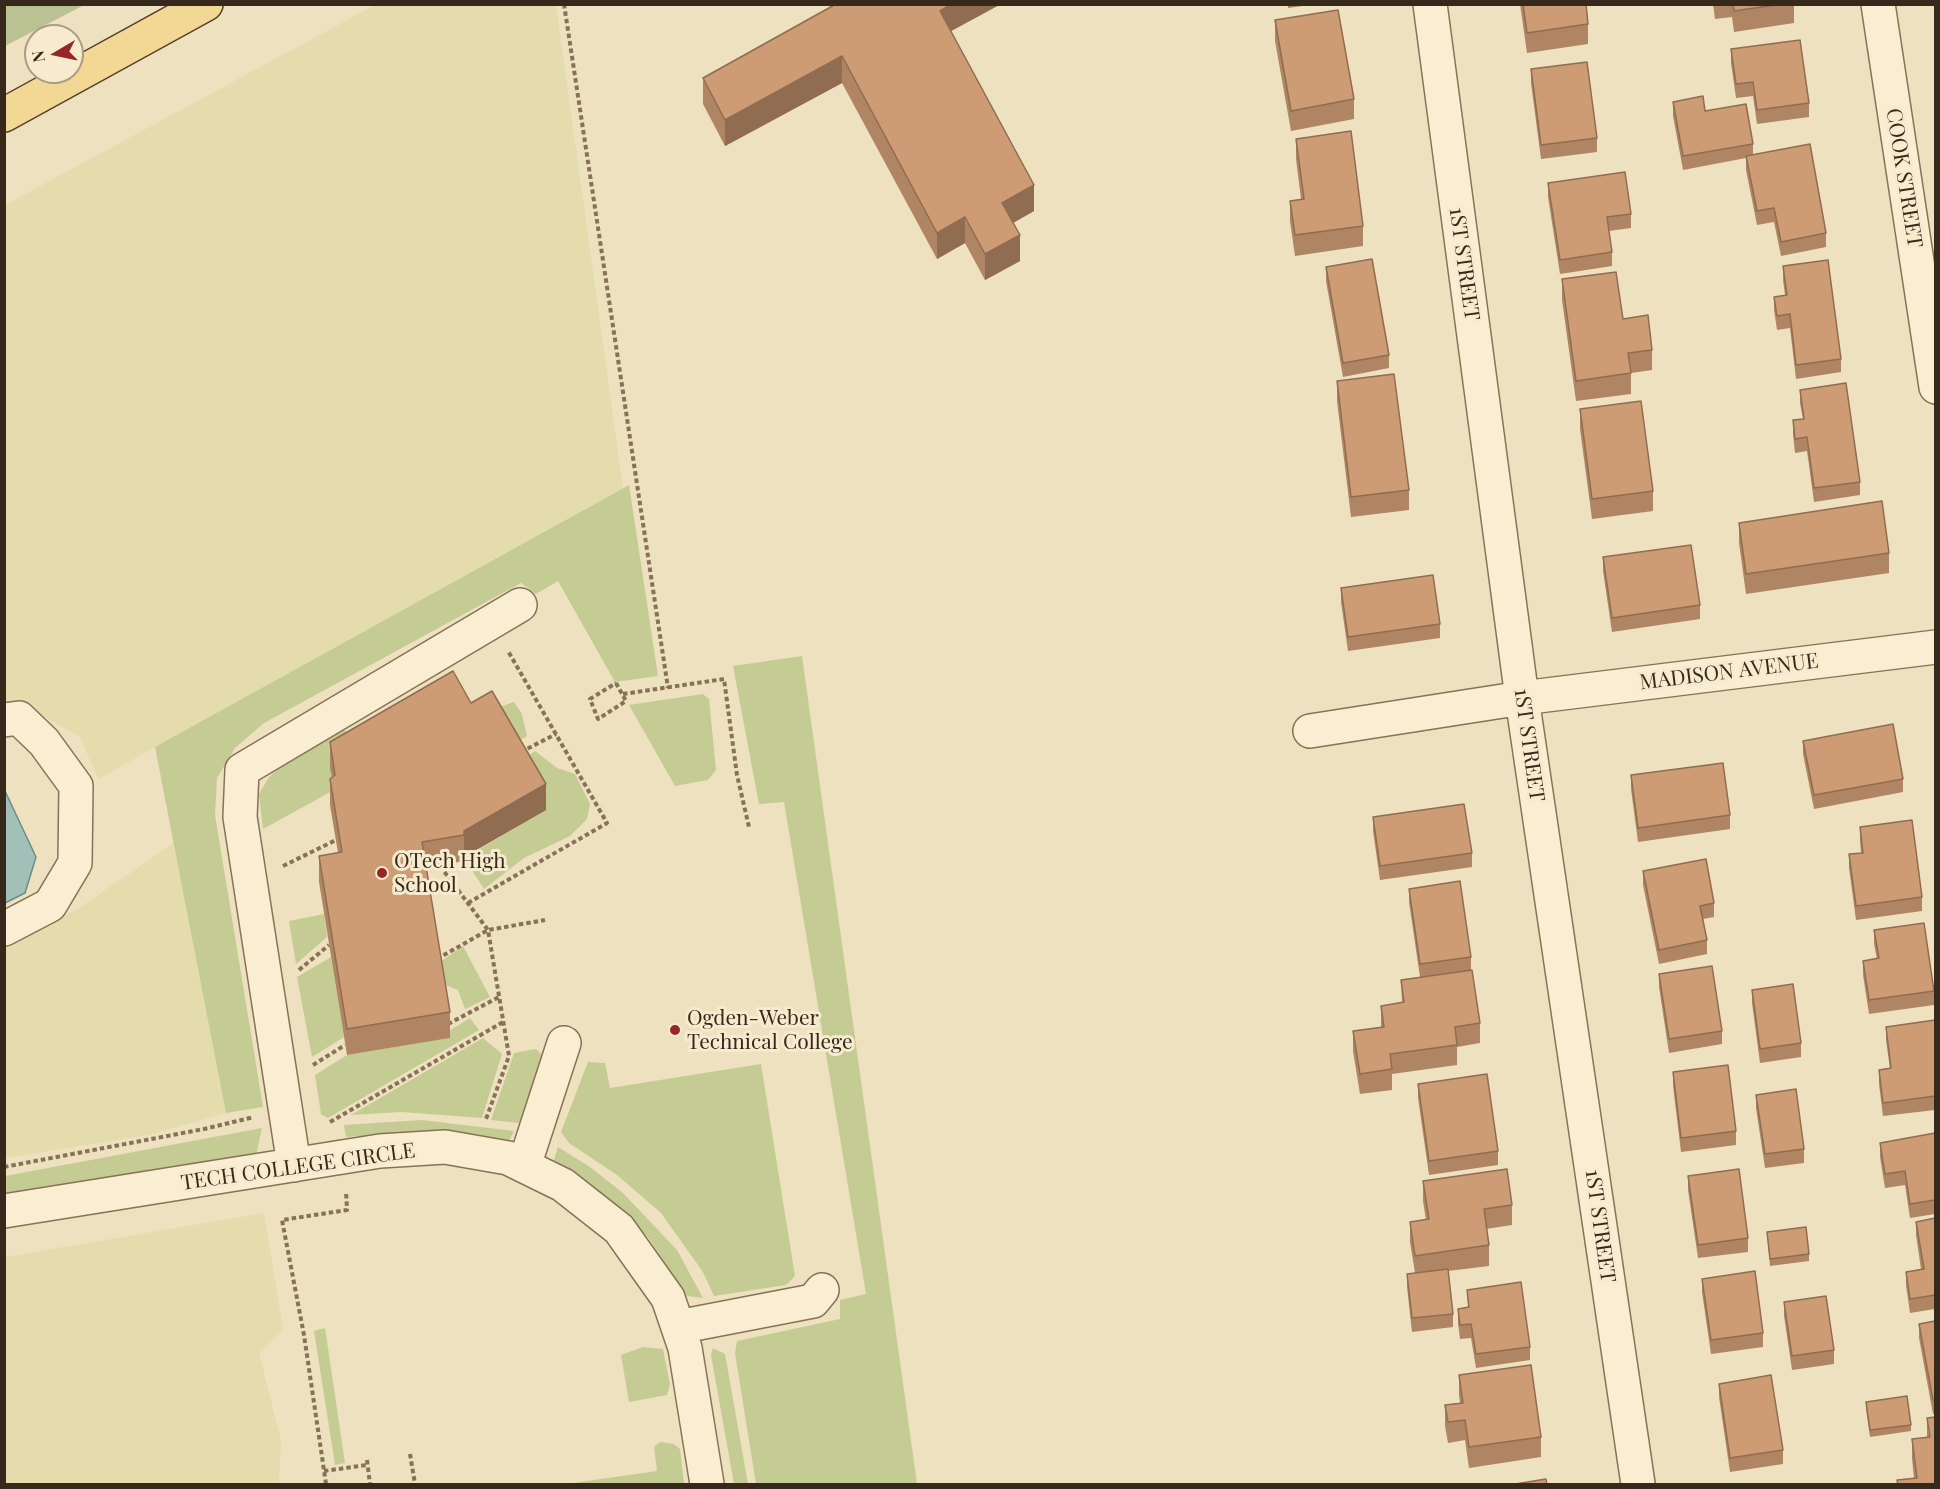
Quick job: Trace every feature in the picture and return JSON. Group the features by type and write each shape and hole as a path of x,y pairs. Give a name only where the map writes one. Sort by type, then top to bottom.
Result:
{"main road":[{"path":"4,115 206,4"}],"street":[{"name":"1ST STREET","path":"1430,4 1522,698 1638,1485"},
{"name":"COOK STREET","path":"1878,4 1935,387"},
{"path":"294,1165 240,817 242,770 520,605"},
{"name":"MADISON AVENUE","path":"1310,731 1522,698 1935,647"},
{"path":"4,720 19,718 44,742 76,786 75,863 50,905 4,928"},
{"path":"524,1166 564,1043"},
{"name":"TECH COLLEGE CIRCLE","path":"4,1211 380,1151 445,1148 508,1158 563,1185 619,1228 668,1298 685,1348 707,1485"},
{"path":"678,1327 813,1301 822,1290"}],"path":[{"path":"564,4 668,688"},
{"path":"468,903 607,823 505,646"},
{"path":"623,694 724,679 737,775 749,827"},
{"path":"616,683 623,694 626,701 598,719 590,699 616,683"},
{"path":"515,755 556,734"},
{"path":"440,866 488,930 509,1056 485,1122"},
{"path":"437,960 488,930 545,920"},
{"path":"292,976 329,945"},
{"path":"448,1024 499,997"},
{"path":"330,1123 503,1022"},
{"path":"307,1070 345,1044"},
{"path":"4,1167 204,1129 264,1114"},
{"path":"326,1485 304,1335 282,1220 347,1210 345,1186"},
{"path":"410,1454 414,1485"},
{"path":"324,1471 367,1462 370,1485"}],"shaded area":[{"path":"375,5 556,5 623,488 98,779 80,737 20,702 5,701 5,205"},
{"path":"175,842 226,1113 149,1135 5,1158 4,944 78,909"},
{"path":"264,1213 283,1330 259,1353 281,1441 279,1483 5,1484 5,1257"}],"green space":[{"path":"5,4 84,4 47,24 24,24 24,36 5,46"},
{"path":"629,485 658,676 615,682 558,581 536,594 521,583 264,723 235,748 217,778 215,815 263,1107 226,1113 155,747"},
{"path":"802,656 917,1484 756,1484 735,1353 737,1341 840,1319 840,1300 866,1294 784,802 759,804 733,666"},
{"path":"703,694 709,699 716,770 708,780 675,786 629,705"},
{"path":"514,702 522,714 527,736 510,747 496,708"},
{"path":"341,730 383,738 334,790 263,829 259,794 269,777 279,768"},
{"path":"535,751 557,768 575,774 590,804 587,819 570,836 524,858 484,889 464,858 546,810 519,763"},
{"path":"324,914 327,937 296,964 289,921"},
{"path":"463,946 490,997 465,1009 458,990 440,983 437,964"},
{"path":"331,957 344,1037 312,1057 297,977"},
{"path":"470,1018 479,1030 328,1118 321,1114 315,1075 347,1055 449,1038 449,1031"},
{"path":"483,1038 502,1054 482,1118 402,1112 351,1115"},
{"path":"536,1049 545,1058 519,1123 491,1120 514,1053"},
{"path":"588,1062 605,1063 610,1088 761,1064 795,1276 786,1285 714,1296 703,1272 661,1213 617,1175 569,1143 561,1132"},
{"path":"422,1120 514,1131 508,1143 419,1132 346,1137 344,1125"},
{"path":"262,1128 255,1160 5,1200 5,1176"},
{"path":"558,1147 590,1167 623,1193 677,1250 703,1298 687,1296 648,1237 594,1187 554,1160"},
{"path":"325,1328 345,1463 335,1465 314,1331"},
{"path":"643,1347 663,1349 670,1385 667,1395 629,1402 621,1355"},
{"path":"713,1348 725,1354 748,1484 734,1484 711,1355"},
{"path":"660,1442 674,1444 680,1449 684,1484 566,1484 657,1471 654,1447"}],"water":[{"path":"5,791 36,857 25,893 5,903"}],"building":[{"path":"836,4 952,4 940,11 1034,185 1002,203 1020,235 985,254 965,217 937,233 842,56 725,120 703,78"},
{"path":"1523,4 1586,4 1588,24 1527,33"},
{"path":"1733,4 1782,4 1734,11"},
{"path":"1338,10 1354,99 1291,111 1275,20"},
{"path":"1800,40 1809,103 1757,110 1753,82 1736,84 1731,49"},
{"path":"1587,62 1597,138 1541,145 1531,69"},
{"path":"1703,96 1705,111 1746,104 1753,144 1683,156 1673,102"},
{"path":"1351,131 1363,226 1295,235 1290,201 1304,199 1296,139"},
{"path":"1810,144 1826,233 1781,242 1774,208 1757,211 1746,156"},
{"path":"1625,172 1631,214 1607,217 1612,252 1560,260 1548,183"},
{"path":"1372,259 1389,355 1343,363 1326,267"},
{"path":"1828,260 1841,359 1796,365 1790,314 1777,316 1774,297 1787,295 1783,266"},
{"path":"1616,272 1623,319 1648,315 1652,350 1628,353 1631,373 1576,381 1562,279"},
{"path":"1394,374 1409,490 1351,497 1337,381"},
{"path":"1846,383 1860,482 1814,488 1807,437 1795,439 1793,420 1804,419 1800,390"},
{"path":"1641,401 1653,491 1592,499 1580,409"},
{"path":"1882,501 1889,553 1746,574 1739,523"},
{"path":"1691,545 1700,605 1612,618 1603,557"},
{"path":"1433,575 1440,624 1348,637 1341,588"},
{"name":"OTech High School","path":"453,671 471,703 492,691 546,784 464,831 464,835 422,842 450,1012 347,1029 319,856 342,852 330,779 335,775 330,742"},
{"path":"1893,724 1903,779 1814,795 1803,741"},
{"path":"1723,763 1730,815 1638,828 1631,775"},
{"path":"1464,804 1472,853 1380,866 1373,817"},
{"path":"1912,820 1922,897 1856,906 1849,854 1863,853 1860,827"},
{"path":"1706,859 1714,903 1700,906 1707,940 1659,950 1643,871"},
{"path":"1460,881 1471,957 1420,964 1409,889"},
{"path":"1924,923 1934,991 1869,1000 1863,961 1879,958 1874,930"},
{"path":"1712,966 1722,1031 1669,1039 1659,974"},
{"path":"1472,970 1480,1023 1455,1027 1457,1045 1390,1054 1392,1069 1360,1074 1353,1031 1384,1027 1381,1006 1404,1002 1401,980"},
{"path":"1793,984 1801,1043 1760,1049 1752,990"},
{"path":"1935,1020 1935,1096 1883,1103 1879,1070 1891,1068 1886,1027"},
{"path":"1728,1065 1736,1131 1681,1138 1673,1072"},
{"path":"1487,1074 1498,1151 1429,1161 1418,1084"},
{"path":"1796,1089 1804,1149 1765,1154 1756,1095"},
{"path":"1935,1133 1935,1200 1910,1204 1905,1171 1885,1174 1880,1143"},
{"path":"1507,1169 1512,1205 1484,1209 1489,1245 1415,1256 1410,1222 1429,1219 1423,1181"},
{"path":"1739,1169 1748,1238 1698,1245 1688,1176"},
{"path":"1935,1218 1935,1295 1910,1299 1906,1272 1924,1269 1916,1222"},
{"path":"1806,1227 1809,1254 1770,1259 1767,1232"},
{"path":"1448,1269 1453,1314 1412,1318 1407,1274"},
{"path":"1755,1271 1763,1333 1711,1340 1702,1279"},
{"path":"1521,1282 1530,1347 1476,1354 1471,1324 1460,1325 1458,1309 1469,1307 1467,1290"},
{"path":"1826,1296 1834,1350 1792,1356 1784,1302"},
{"path":"1935,1321 1935,1400 1933,1400 1919,1324"},
{"path":"1531,1365 1541,1437 1469,1447 1465,1420 1448,1422 1445,1405 1463,1403 1459,1375"},
{"path":"1771,1375 1783,1450 1730,1458 1719,1384"},
{"path":"1907,1396 1911,1425 1870,1430 1866,1402"},
{"path":"1935,1417 1935,1485 1898,1485 1897,1480 1917,1478 1912,1439 1930,1437 1927,1418"},
{"path":"1546,1479 1547,1485 1509,1485"}],"place":[{"name":"OTech High School","path":"382,873"},
{"name":"Ogden-Weber Technical College","path":"675,1030"}]}
